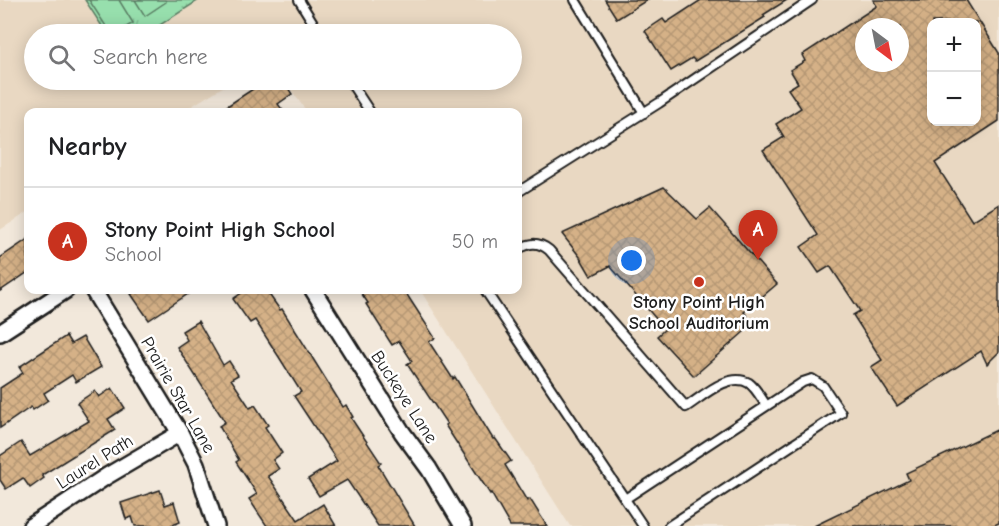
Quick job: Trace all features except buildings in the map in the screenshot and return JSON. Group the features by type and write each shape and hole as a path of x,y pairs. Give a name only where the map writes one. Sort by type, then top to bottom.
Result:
{"street":[{"path":"0,333 60,294"},
{"name":"Prairie Star Lane","path":"95,294 180,433 196,464 216,526"},
{"name":"Buckeye Lane","path":"316,294 463,526"},
{"name":"Laurel Path","path":"31,526 107,476 180,433"}],"lane":[{"path":"299,0 314,24"},
{"path":"575,0 644,112"},
{"path":"522,189 644,112 812,0"},
{"path":"356,90 367,108"},
{"path":"522,247 541,244 549,250 686,407 726,381 738,379 750,384 766,405"},
{"path":"488,294 643,526"},
{"path":"625,499 803,382 812,379 823,386 841,413 669,526"}],"shaded area":[{"path":"0,0 999,0 999,526 570,526 423,294 522,294 522,108 304,108 291,90 522,90 522,24 24,24 24,90 218,90 188,108 24,108 24,215 0,230"}],"green space":[{"path":"85,0 199,0 162,24 101,24"},
{"path":"89,0 119,0 133,23 105,24"},
{"path":"135,0 165,0 166,2 145,16"}],"place":[{"name":"Stony Point High School","path":"758,260"},
{"name":"Stony Point High School Auditorium","path":"699,282"}]}
